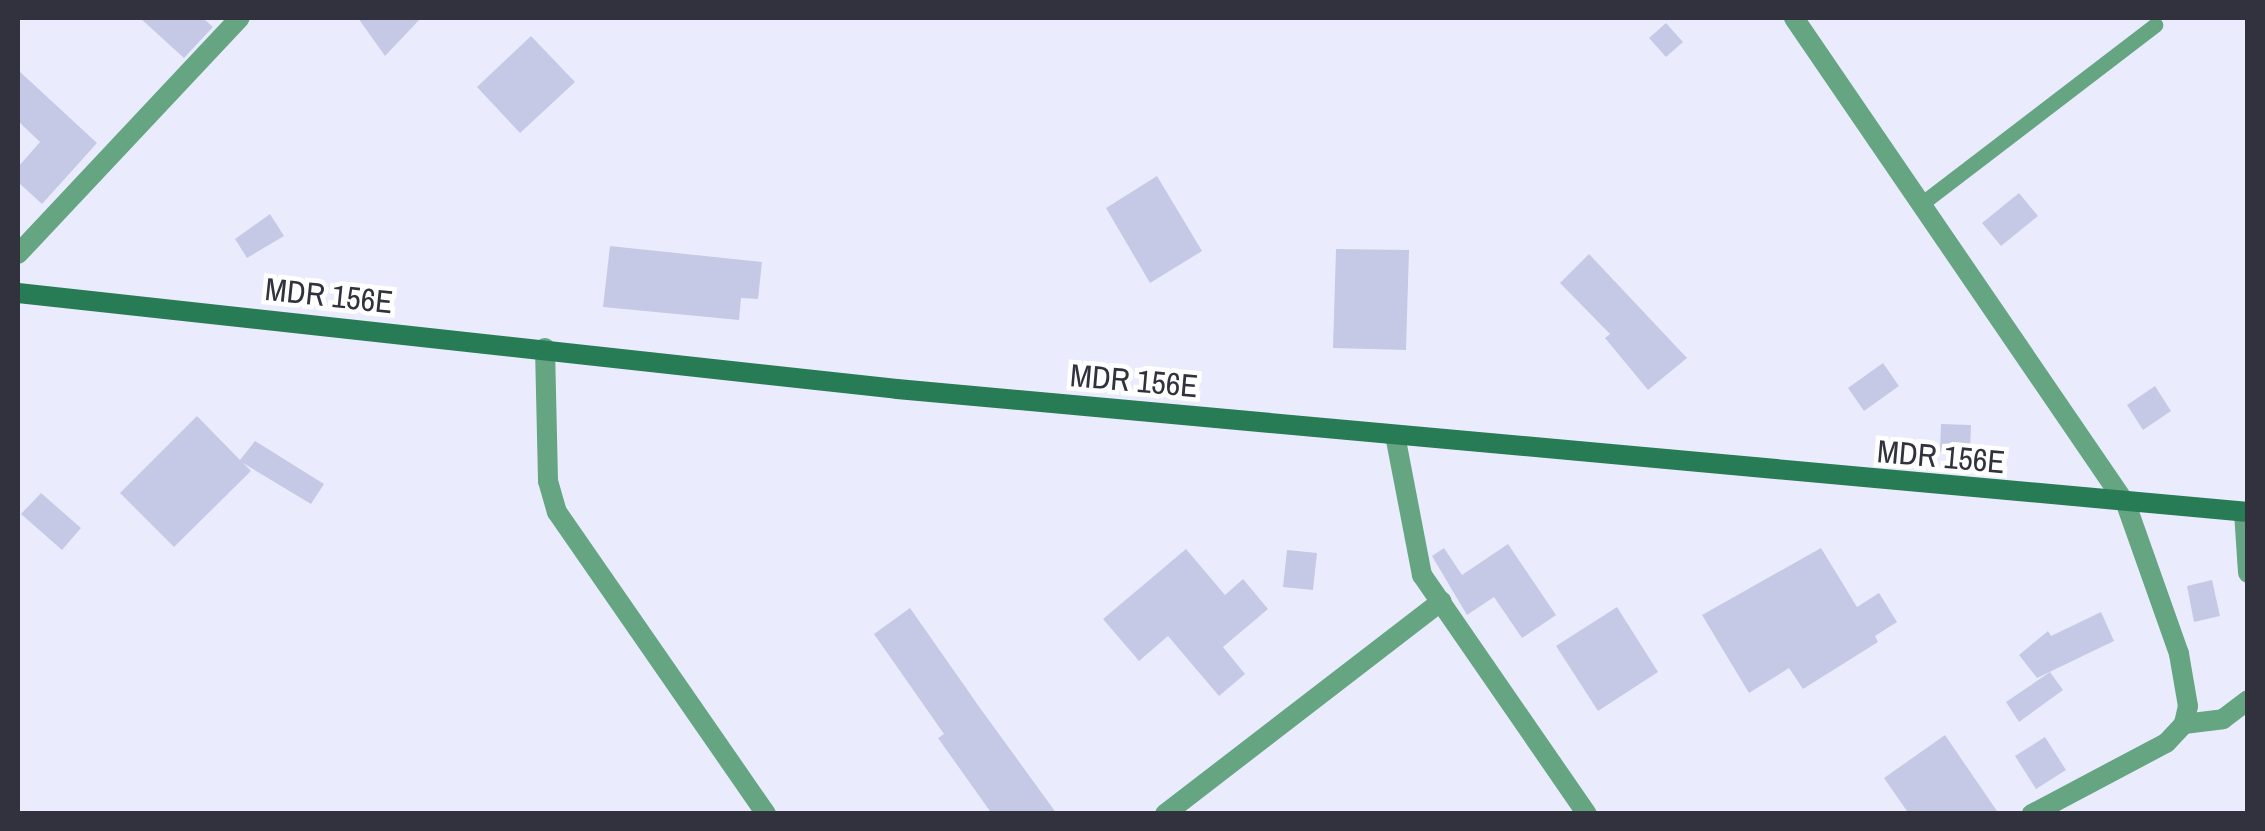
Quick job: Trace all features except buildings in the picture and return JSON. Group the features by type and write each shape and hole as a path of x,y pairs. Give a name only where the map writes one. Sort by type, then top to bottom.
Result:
{"main road":[{"name":"MDR 156E","path":"18,293 1394,436 2246,512"}],"street":[{"path":"18,254 240,18"},
{"path":"1794,18 2126,504 2188,688 2184,724 2166,743 2032,814"},
{"path":"545,348 548,481 558,512 766,814"},
{"path":"1394,436 1412,541 1422,575 1587,814"},
{"path":"2246,512 2248,573"},
{"path":"1165,814 1442,601"},
{"path":"2184,724 2223,719 2248,700"}],"lane":[{"path":"1921,204 2155,25"}]}
